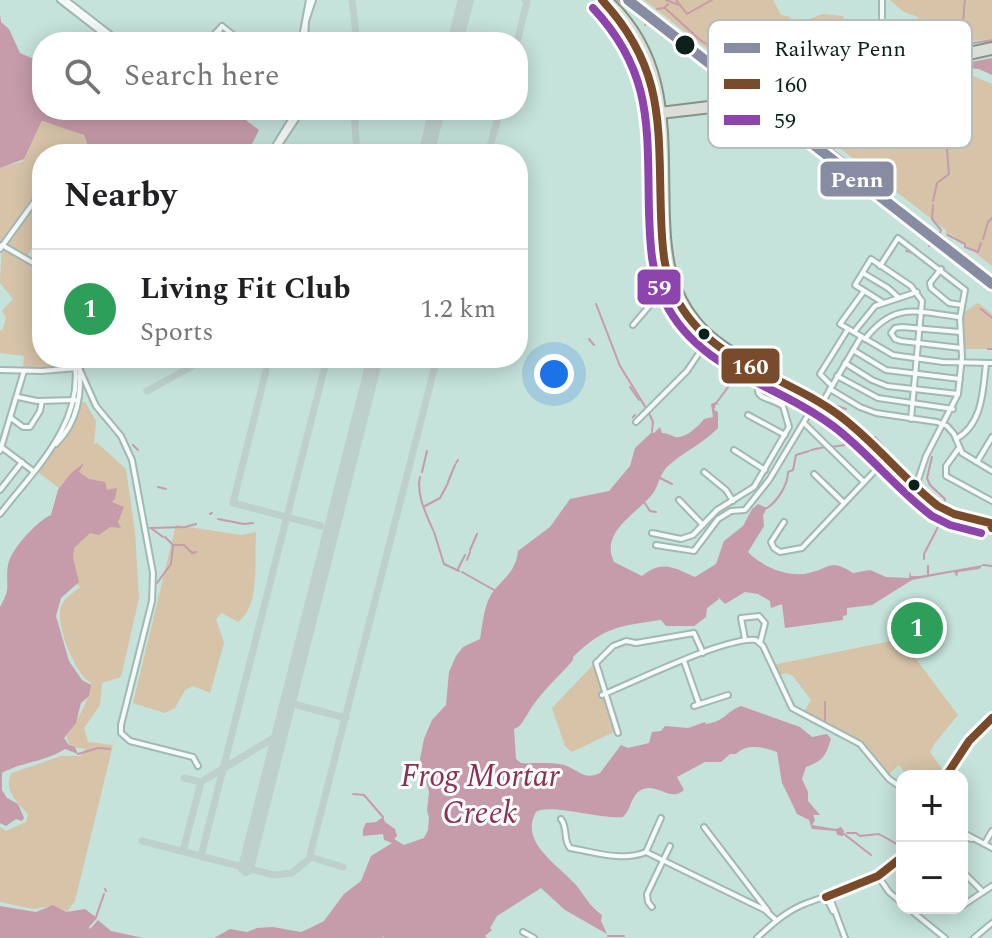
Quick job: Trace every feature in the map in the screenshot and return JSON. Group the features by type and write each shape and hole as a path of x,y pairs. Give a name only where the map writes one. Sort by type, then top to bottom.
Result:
{"main road":[{"path":"602,0 623,21 640,48 651,77 663,128 667,246 672,280"},
{"path":"609,0 628,20 645,46 668,107 708,106"},
{"path":"972,52 992,48"},
{"path":"660,91 662,244 683,311 734,358 820,402 843,418 933,502 950,513 992,526"},
{"path":"660,113 695,107"},
{"path":"660,113 708,108"},
{"path":"663,128 669,117 686,112"}],"street":[{"path":"63,0 104,32"},
{"path":"304,32 303,21 311,0"},
{"path":"882,0 883,20"},
{"path":"279,144 294,120"},
{"path":"32,205 1,247 32,263"},
{"path":"880,266 898,238 965,290 960,318 962,363 958,394 953,409 923,461 916,486"},
{"path":"882,302 855,285 871,259 917,292 922,301 911,419"},
{"path":"941,269 930,283 931,288 949,303 962,305"},
{"path":"863,273 898,297"},
{"path":"633,325 672,280"},
{"path":"864,291 840,324 863,338 893,355 989,363 979,410 967,431 956,439"},
{"path":"917,292 882,302 868,312 820,374 831,387 865,410 943,424 953,431 959,448 992,471"},
{"path":"656,545 694,551 718,519 731,511 745,510 769,480 853,350 887,316 901,312 960,318"},
{"path":"960,332 902,327 895,328 891,333 898,340 961,348"},
{"path":"636,422 687,371 710,338"},
{"path":"853,350 883,369 960,379"},
{"path":"845,363 879,383 958,394"},
{"path":"0,370 78,368"},
{"path":"51,449 68,421 75,400 78,368"},
{"path":"0,514 63,436 75,415 79,399 78,368"},
{"path":"78,368 96,406 121,436 132,460 153,573 152,601 121,733 127,740 195,758 198,766"},
{"path":"24,371 1,448 33,471"},
{"path":"652,533 684,539 693,535 715,512 754,487 789,425 784,407 763,399 757,390 764,372"},
{"path":"837,376 870,395 953,409"},
{"path":"17,397 42,401 75,400"},
{"path":"11,418 23,427 30,427 42,401"},
{"path":"748,415 785,435"},
{"path":"804,423 864,482"},
{"path":"977,462 992,437"},
{"path":"959,448 946,466 946,476 992,501"},
{"path":"734,450 765,470"},
{"path":"784,522 771,542 774,548 780,552 802,548 887,458"},
{"path":"0,490 22,462"},
{"path":"704,472 726,490 733,501"},
{"path":"814,474 844,503"},
{"path":"679,500 703,525"},
{"path":"745,639 741,618 759,616 765,623 760,643"},
{"path":"618,733 603,695 596,663 617,644 694,633 703,653"},
{"path":"603,695 703,653 754,639 760,643 792,708 860,744 896,784"},
{"path":"684,661 696,705 728,695"},
{"path":"950,770 969,741 992,718"},
{"path":"646,852 661,818"},
{"path":"561,819 565,825 566,844 570,848 621,856 646,852 769,913"},
{"path":"704,827 776,920"},
{"path":"985,843 992,831"},
{"path":"968,837 992,848"},
{"path":"652,907 647,894 670,846"},
{"path":"757,938 776,920 800,906 878,876 896,862"},
{"path":"878,876 896,898"},
{"path":"968,877 983,892"},
{"path":"968,902 992,886"},
{"path":"828,896 845,938"},
{"path":"915,914 945,938"},
{"path":"974,938 990,924 992,933"},
{"path":"523,932 534,938"}],"shaded area":[{"path":"644,0 773,0 781,15 791,17 789,20 708,20 708,50"},
{"path":"890,0 992,0 992,39 972,41 972,20 919,20"},
{"path":"822,14 843,16 844,20 807,20"},
{"path":"972,76 992,84 992,266 950,233 946,236 946,230 840,148 972,148"},
{"path":"42,122 72,129 84,136 87,144 32,144 32,248 26,258 32,262 32,368 23,368 24,356 0,353 0,331 6,317 2,311 13,299 0,283 0,168 23,161"},
{"path":"978,303 992,314 992,349 963,349 963,313"},
{"path":"82,402 85,402 96,421 94,444 97,443 126,469 135,532 139,598 121,677 102,683 100,705 84,728 88,742 113,745 75,901 67,912 54,906 33,909 0,902 0,827 6,831 26,822 28,814 10,790 12,773 61,756 80,756 86,749 71,747 66,736 82,711 91,683 72,659 60,622 62,604 81,587 76,584 72,558 69,476 60,489 38,472 72,426"},
{"path":"176,525 241,535 256,532 255,581 250,605 238,622 222,613 216,619 224,643 210,693 193,686 185,690 175,708 165,713 133,703"},
{"path":"901,639 958,715 930,752 943,770 903,770 899,765 888,775 867,746 804,712 811,700 793,676 786,673 780,675 773,665"},
{"path":"594,664 616,731 572,752 565,746 552,708"}],"water":[{"path":"0,14 1,22 9,29 20,53 32,58 32,120 246,120 259,130 252,144 87,144 84,135 42,121 24,159 0,168"},
{"path":"992,58 992,75 972,69 972,62"},
{"name":"Frog Mortar Creek","path":"716,402 719,405 716,404 714,410 718,412 718,428 668,466 654,492 616,532 611,551 614,562 642,576 662,566 695,577 716,564 724,541 743,526 758,504 767,508 763,515 764,526 748,552 768,567 785,573 801,574 834,565 853,573 870,570 886,577 909,578 910,571 911,576 920,576 983,565 979,569 958,572 957,577 954,572 912,580 872,605 847,608 843,620 785,628 782,604 771,608 770,601 758,594 745,592 725,604 717,596 719,599 707,608 706,617 694,626 666,626 661,620 604,633 573,657 537,700 522,724 514,729 516,759 521,763 558,764 591,776 600,773 621,745 628,748 649,743 652,732 661,731 665,726 688,728 705,722 713,723 741,706 800,727 812,737 827,734 831,739 825,754 806,767 802,779 808,801 820,815 813,815 815,820 812,825 841,827 843,836 837,835 836,831 812,829 809,820 797,814 782,783 777,752 750,747 730,754 721,762 705,762 677,777 684,790 679,793 668,794 653,788 641,790 623,817 552,809 536,812 532,833 536,843 602,915 601,921 607,934 565,910 541,888 497,916 490,928 492,930 485,936 487,938 384,938 382,935 383,938 214,938 230,929 247,932 273,927 301,932 324,921 344,894 361,881 371,856 392,843 384,840 383,834 363,836 366,823 383,817 395,829 397,836 394,839 404,845 424,838 428,830 429,792 420,759 424,739 432,720 446,705 449,672 456,656 463,647 480,639 488,600 513,568 518,551 550,527 570,499 609,491 630,466 635,448 652,432 660,427 662,433 683,436 704,419 713,417 711,404"},
{"path":"84,463 79,472 89,479 105,482 107,490 117,488 112,502 124,507 118,522 121,528 110,527 99,535 90,533 74,548 73,558 79,582 61,598 56,616 69,661 82,680 91,685 89,696 81,703 76,723 64,738 78,754 65,749 2,773 2,790 7,798 18,804 24,818 6,826 0,823 0,607 7,590 8,565 25,536 51,515 58,490 71,473"},
{"path":"53,905 66,912 85,909 97,918 90,929 98,920 111,931 143,938 0,938 0,906 36,912"}],"waterway":[{"path":"618,0 646,22"},
{"path":"666,0 679,5"},
{"path":"676,0 687,14 712,0"},
{"path":"963,20 965,0"},
{"path":"657,9 668,4"},
{"path":"665,8 708,45"},
{"path":"655,12 689,39"},
{"path":"645,25 649,19 684,46"},
{"path":"972,43 992,40"},
{"path":"694,43 708,54"},
{"path":"688,50 708,65"},
{"path":"830,148 885,190"},
{"path":"933,201 937,183 949,174 946,148"},
{"path":"822,155 878,199"},
{"path":"933,205 932,219 940,233"},
{"path":"983,239 992,218"},
{"path":"948,235 978,252 981,243"},
{"path":"929,246 933,243"},
{"path":"906,251 913,253"},
{"path":"596,304 620,366 646,408"},
{"path":"981,309 992,318"},
{"path":"589,339 594,345"},
{"name":"Frog Mortar Creek","path":"717,402 743,367"},
{"path":"83,368 85,375"},
{"path":"630,387 639,400"},
{"path":"837,406 846,409"},
{"name":"Frog Mortar Creek","path":"649,413 653,422 652,431"},
{"path":"875,437 884,447"},
{"path":"849,445 867,444"},
{"path":"133,445 138,450"},
{"path":"831,447 845,445"},
{"path":"811,450 825,447"},
{"path":"422,472 427,451"},
{"path":"767,508 782,492 788,472 793,470 796,455 809,451"},
{"path":"932,457 927,478 945,499 944,504"},
{"path":"448,482 455,465"},
{"path":"420,477 421,497 433,530"},
{"path":"660,478 672,484"},
{"path":"425,506 440,498 448,483"},
{"path":"158,487 166,489"},
{"path":"644,502 650,511 656,512"},
{"path":"218,519 253,523"},
{"path":"150,528 196,524"},
{"path":"924,559 939,525"},
{"path":"151,528 163,537"},
{"path":"434,532 444,564 459,571"},
{"path":"470,550 477,534"},
{"path":"165,537 173,545 184,545 192,553 196,552"},
{"path":"157,583 171,564 173,545"},
{"path":"467,560 470,552"},
{"path":"458,569 465,555"},
{"name":"Frog Mortar Creek","path":"983,565 992,566"},
{"path":"928,566 928,574"},
{"path":"462,572 494,590"},
{"path":"825,702 825,723"},
{"path":"78,754 98,748 110,749"},
{"name":"Frog Mortar Creek","path":"353,794 364,795 383,817"},
{"path":"847,833 860,836 879,834 896,844"},
{"path":"844,834 871,855"},
{"path":"96,917 104,894"},
{"path":"608,936 624,936"}],"taxiway":[{"path":"352,0 356,32"},
{"path":"520,32 525,0"},
{"path":"355,120 356,144"},
{"path":"491,144 497,120"},
{"path":"147,391 189,368"},
{"path":"201,856 324,368"},
{"path":"142,841 274,875 292,873 309,859 434,368"},
{"path":"266,371 233,503 321,526"},
{"path":"297,705 346,718"},
{"path":"183,851 201,782 280,734"},
{"path":"184,778 201,782"},
{"path":"310,857 343,867"}],"runway":[{"path":"458,32 466,0"},
{"path":"428,144 434,120"},
{"path":"246,868 372,368"}],"railway":[{"path":"634,0 708,58"},
{"path":"823,148 992,280"}],"rail line":[{"name":"Penn","path":"628,0 708,62"},
{"name":"Penn","path":"818,148 992,284"}],"transit line":[{"name":"160","path":"602,0 623,25 648,75 658,126 664,260 674,293 694,324 731,355 840,416 938,506 954,514 990,523 992,528"},
{"name":"59","path":"593,8 613,32 637,79 646,128 654,269 665,302 680,325 718,360 833,426 932,516 950,525 981,533"},
{"name":"160","path":"950,770 969,741 992,718"},
{"name":"160","path":"826,897 878,876 896,862"}],"place":[{"name":"Living Fit Club","path":"917,628"}]}
